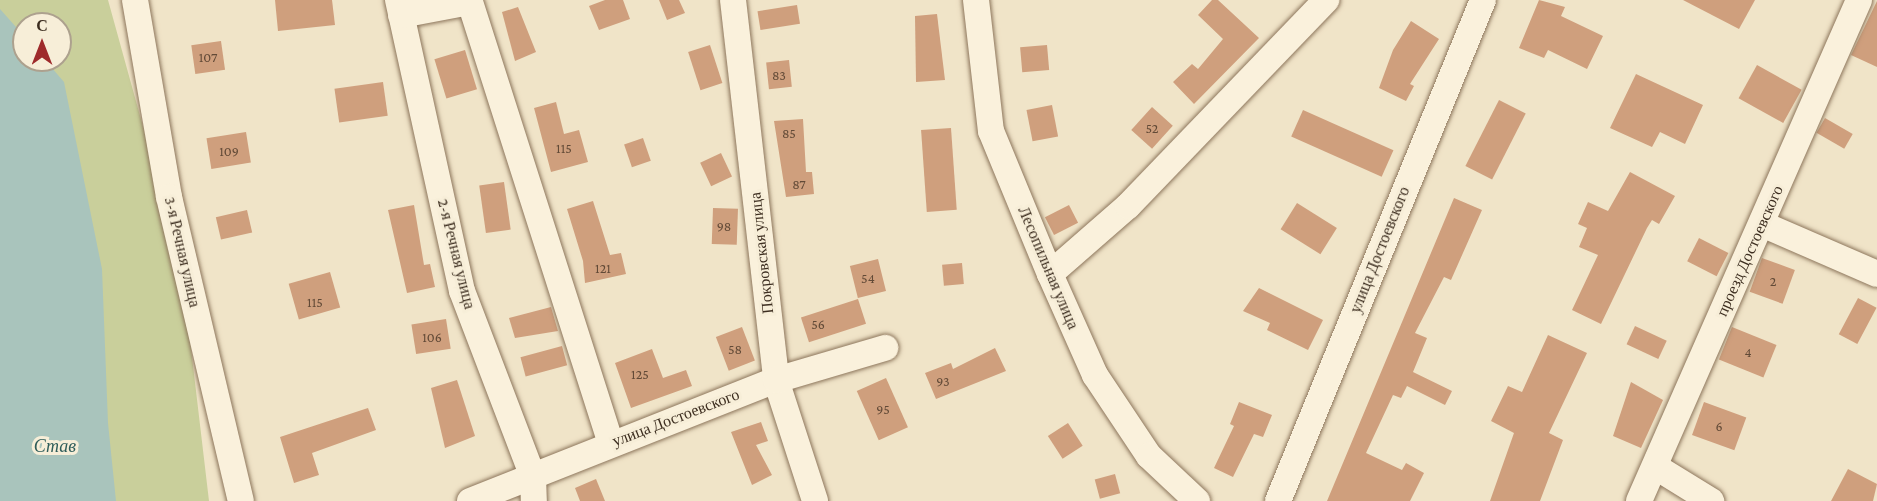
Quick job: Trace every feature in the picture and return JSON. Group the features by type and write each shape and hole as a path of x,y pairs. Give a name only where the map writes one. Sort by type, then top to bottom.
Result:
{"street":[{"name":"3-я Речная улица","path":"135,0 169,197 241,501"},
{"name":"Покровская улица","path":"733,0 776,380 815,501"},
{"name":"Лесопильная улица","path":"976,0 991,131 1050,274 1095,375 1149,456 1197,501"},
{"path":"1050,274 1128,206 1326,0"},
{"name":"улица Достоевского","path":"1278,501 1483,0"},
{"name":"проезд Достоевского","path":"1639,501 1656,467 1858,0"},
{"path":"399,8 470,2 611,443"},
{"name":"2-я Речная улица","path":"399,8 462,291 533,489"},
{"path":"1762,224 1877,274"},
{"name":"улица Достоевского","path":"470,501 533,489 611,443 776,380 885,348"},
{"path":"1656,467 1711,501"}],"green space":[{"path":"0,0 108,0 181,264 209,501 0,501"}],"water":[{"name":"Став","path":"0,9 12,22 12,72 55,72 64,82 102,269 108,423 116,501 0,501"}],"building":[{"path":"275,0 332,0 335,25 278,31"},
{"path":"605,0 623,0 630,19 599,30 589,6"},
{"path":"659,0 679,0 685,13 667,20"},
{"path":"1212,0 1218,0 1259,38 1194,104 1173,82 1192,64 1198,69 1223,39 1198,15"},
{"path":"1539,0 1565,7 1561,16 1603,36 1587,69 1548,50 1544,58 1519,48"},
{"path":"1683,0 1755,0 1739,29"},
{"path":"1877,1 1877,67 1851,55"},
{"path":"797,5 800,24 760,30 757,11"},
{"path":"518,7 536,52 515,61 502,12"},
{"path":"937,14 945,80 916,82 915,16"},
{"path":"1411,21 1439,39 1410,84 1414,86 1406,101 1379,88 1393,50"},
{"path":"221,41 225,70 195,74 191,45"},
{"path":"710,45 722,83 700,90 688,52"},
{"path":"1047,45 1049,70 1022,72 1020,47"},
{"path":"465,50 477,89 446,99 434,59"},
{"path":"789,60 792,87 769,89 766,62"},
{"path":"1757,65 1802,90 1783,123 1739,98"},
{"path":"1636,74 1703,105 1685,144 1660,132 1652,147 1610,128"},
{"path":"383,82 388,116 339,122 334,89"},
{"path":"1499,100 1526,114 1492,180 1465,166"},
{"path":"556,102 564,134 579,130 588,162 551,172 534,108"},
{"path":"1052,105 1058,136 1033,141 1026,110"},
{"path":"1152,107 1173,126 1152,149 1131,130"},
{"path":"1303,110 1393,150 1382,177 1291,136"},
{"path":"1825,118 1853,134 1844,149 1816,133"},
{"path":"803,119 806,172 812,172 814,194 786,197 774,121"},
{"path":"951,128 957,210 927,212 921,130"},
{"path":"246,132 251,163 211,169 206,138"},
{"path":"643,138 651,161 632,167 624,145"},
{"path":"721,153 732,177 711,186 700,163"},
{"path":"1630,172 1675,196 1659,224 1652,220 1647,228 1601,324 1572,310 1598,255 1579,247 1587,228 1578,224 1588,202 1608,211"},
{"path":"504,182 511,230 486,233 479,185"},
{"path":"1454,198 1482,210 1451,280 1444,277 1415,333 1427,338 1413,372 1452,391 1445,405 1407,386 1401,398 1393,395 1366,453 1402,470 1406,463 1424,473 1410,501 1327,501"},
{"path":"593,201 610,255 621,253 626,274 585,283 583,261 567,209"},
{"path":"1297,203 1337,228 1320,254 1281,229"},
{"path":"414,205 424,265 430,264 435,287 407,293 388,210"},
{"path":"1069,205 1078,223 1054,235 1045,217"},
{"path":"713,208 738,209 737,245 712,244"},
{"path":"247,210 252,232 221,240 216,217"},
{"path":"1699,238 1728,253 1717,276 1687,261"},
{"path":"1762,258 1795,270 1783,304 1750,292"},
{"path":"878,259 886,291 858,298 850,266"},
{"path":"962,263 964,284 944,286 942,265"},
{"path":"330,272 340,308 299,319 289,284"},
{"path":"1259,288 1323,320 1308,350 1267,330 1270,323 1243,311"},
{"path":"1858,298 1877,308 1857,344 1839,334"},
{"path":"858,299 866,324 809,342 801,318"},
{"path":"551,307 558,331 515,338 509,318"},
{"path":"446,319 451,349 416,354 411,324"},
{"path":"1635,326 1667,341 1658,359 1627,344"},
{"path":"742,327 755,361 729,371 716,337"},
{"path":"1732,327 1777,345 1763,377 1719,359"},
{"path":"1548,335 1587,353 1549,433 1563,440 1540,501 1490,501 1514,433 1491,421 1508,386 1522,392"},
{"path":"562,346 567,365 526,376 520,357"},
{"path":"995,348 1006,371 936,399 925,373 951,363 953,369"},
{"path":"652,349 663,378 686,370 692,386 631,408 615,363"},
{"path":"886,378 908,427 879,440 857,391"},
{"path":"457,380 475,436 445,448 431,388"},
{"path":"1631,382 1663,400 1641,448 1613,436"},
{"path":"1239,402 1272,415 1263,437 1254,434 1233,477 1214,468 1234,426 1230,424"},
{"path":"1704,402 1746,417 1734,450 1692,435"},
{"path":"368,408 376,430 312,453 319,475 294,483 280,437"},
{"path":"761,422 768,441 756,445 772,475 752,485 731,432"},
{"path":"1068,423 1083,446 1063,459 1048,436"},
{"path":"1848,469 1877,484 1873,501 1831,501"},
{"path":"1115,474 1120,493 1100,499 1095,479"},
{"path":"596,479 605,501 580,501 575,488"}]}
